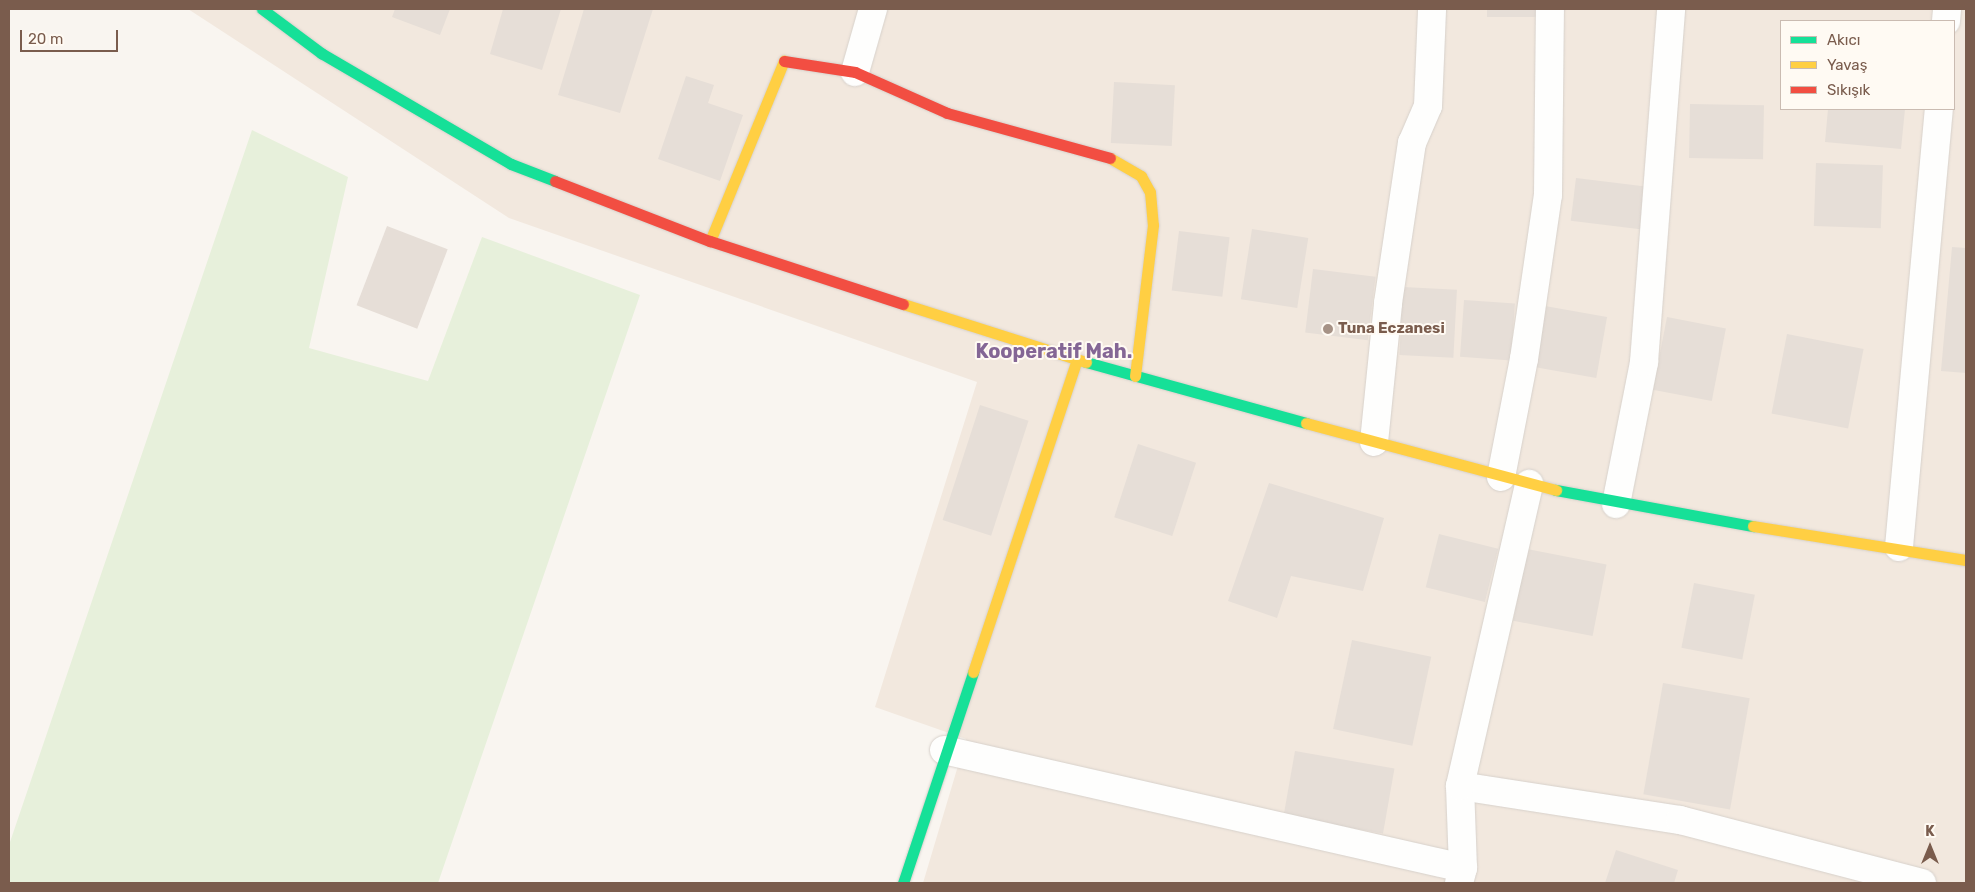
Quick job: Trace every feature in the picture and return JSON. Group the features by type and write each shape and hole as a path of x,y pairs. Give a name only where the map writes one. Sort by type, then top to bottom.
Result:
{"main road":[{"path":"262,9 321,54 511,164 710,241 1077,360 1501,477 1616,504 1899,547 1966,560"},
{"path":"710,241 782,61 854,72 947,113 1111,158 1141,176 1150,192 1153,225 1135,376"},
{"path":"903,883 944,750 1077,360"}],"street":[{"path":"854,72 873,9"},
{"path":"1374,442 1388,303 1412,143 1428,106 1432,9"},
{"path":"1501,477 1524,360 1548,195 1550,9"},
{"path":"1616,504 1644,362 1671,9"},
{"path":"1899,547 1939,110"},
{"path":"944,750 1461,876 1460,786 1529,484"},
{"path":"1460,786 1680,820 1922,883"}],"shaded area":[{"path":"188,9 1966,9 1966,883 923,883 966,739 875,707 977,382 509,218"}],"green space":[{"path":"252,130 348,177 309,348 428,381 482,237 640,295 438,883 9,883 9,845"}],"building":[{"path":"395,9 450,9 440,35 392,17"},
{"path":"503,9 561,9 542,70 490,54"},
{"path":"584,9 653,9 620,113 558,95"},
{"path":"1487,9 1537,9 1537,17 1487,17"},
{"path":"686,76 714,85 708,103 743,115 720,181 658,159"},
{"path":"1114,82 1175,85 1172,146 1111,143"},
{"path":"1690,104 1764,105 1763,159 1689,158"},
{"path":"1828,110 1905,110 1901,149 1825,142"},
{"path":"1816,163 1883,165 1881,228 1814,226"},
{"path":"1576,178 1645,187 1640,229 1571,221"},
{"path":"387,226 448,249 417,329 357,305"},
{"path":"1252,229 1308,238 1297,308 1241,299"},
{"path":"1179,231 1230,237 1222,297 1172,291"},
{"path":"1952,247 1966,248 1966,373 1941,371"},
{"path":"1313,269 1376,277 1368,340 1305,333"},
{"path":"1403,287 1457,290 1453,358 1399,355"},
{"path":"1464,300 1515,304 1511,360 1460,357"},
{"path":"1545,306 1607,317 1596,378 1534,367"},
{"path":"1667,317 1726,328 1712,401 1653,390"},
{"path":"1787,334 1864,349 1848,428 1772,414"},
{"path":"980,405 1029,421 991,536 943,520"},
{"path":"1138,444 1196,463 1172,536 1114,517"},
{"path":"1269,483 1384,518 1363,591 1291,576 1277,618 1228,601"},
{"path":"1439,534 1498,549 1485,602 1426,587"},
{"path":"1527,549 1607,564 1593,636 1513,621"},
{"path":"1694,583 1755,595 1742,660 1681,648"},
{"path":"1352,640 1431,657 1412,746 1333,729"},
{"path":"1663,683 1750,698 1730,810 1643,794"},
{"path":"1295,751 1394,769 1383,834 1284,816"},
{"path":"1616,850 1678,870 1674,883 1605,883"}],"traffic: fast":[{"path":"262,9 321,53 511,164 555,181"},
{"path":"1086,362 1306,423"},
{"path":"1556,490 1753,526"},
{"path":"903,883 973,672"}],"traffic: slow":[{"path":"710,241 784,61"},
{"path":"1110,158 1141,176 1150,192 1153,225 1135,376"},
{"path":"903,304 1086,362"},
{"path":"973,672 1077,360"},
{"path":"1306,423 1556,490"},
{"path":"1753,526 1966,560"}],"traffic: jam":[{"path":"784,61 855,72 947,113 1110,158"},
{"path":"555,181 710,241 903,304"}],"place":[{"name":"Tuna Eczanesi","path":"1328,329"}],"district":[{"name":"Kooperatif Mah.","path":"1054,351"}]}
